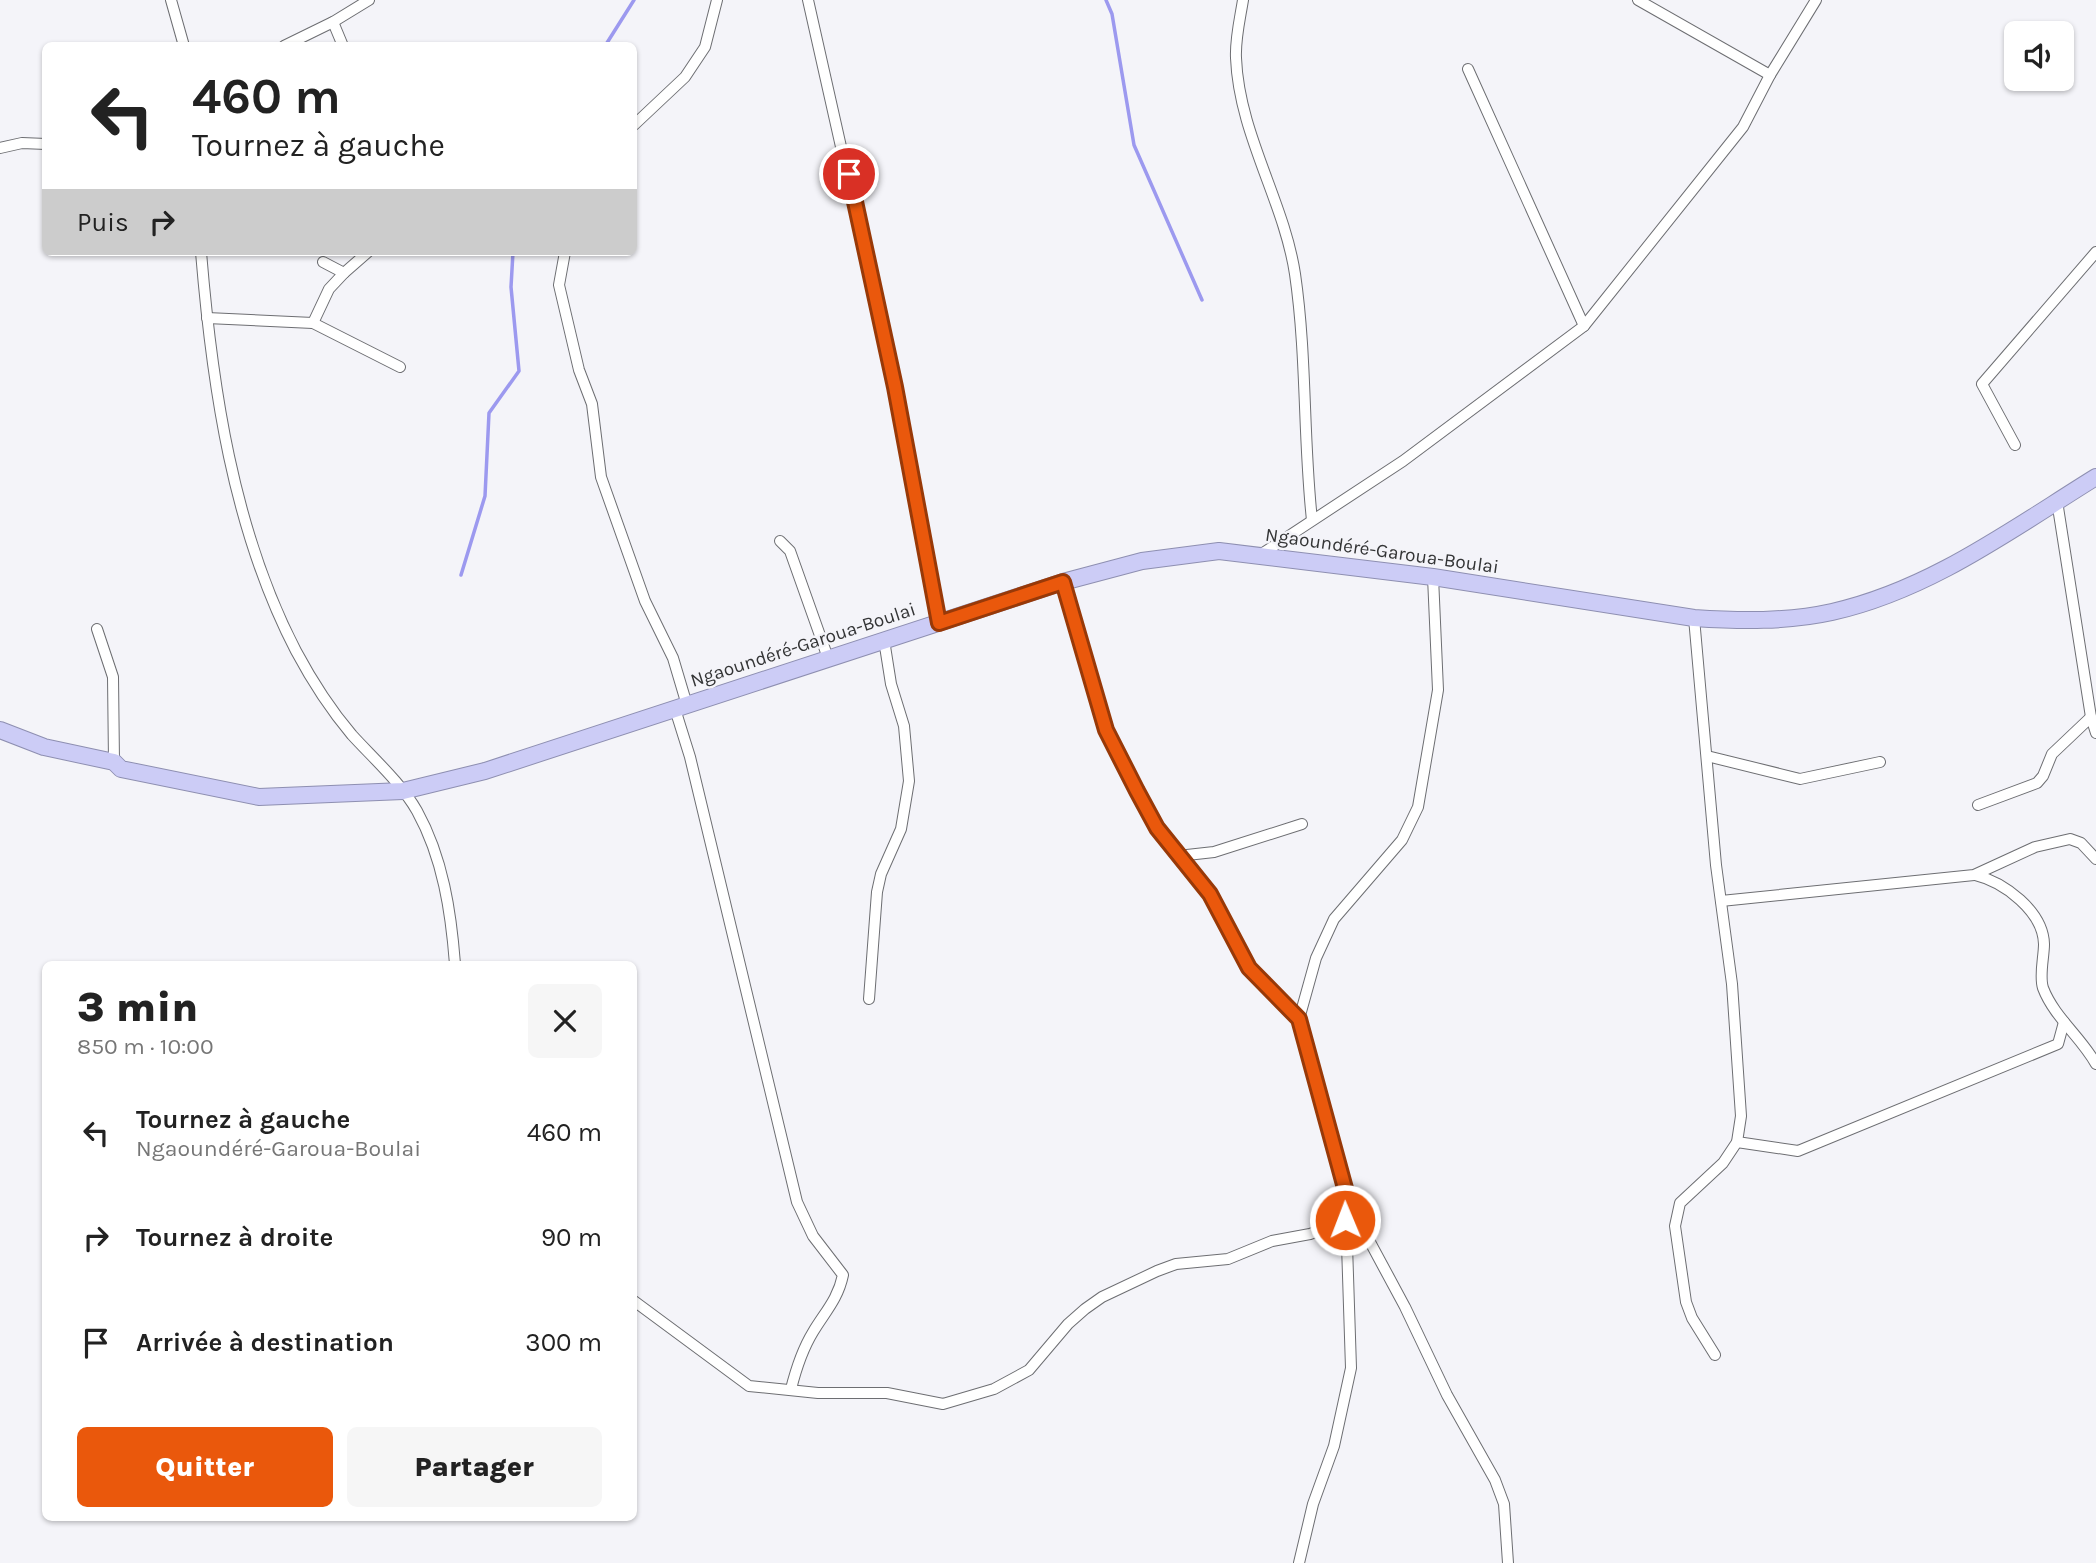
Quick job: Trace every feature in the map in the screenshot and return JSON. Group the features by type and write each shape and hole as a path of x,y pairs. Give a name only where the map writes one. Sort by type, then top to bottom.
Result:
{"highway":[{"name":"Ngaoundéré-Garoua-Boulai","path":"0,730 44,747 114,762 121,769 259,797 403,791 485,771 1063,582 1142,561 1219,551 1433,577 1694,618 1738,621 1788,618 1830,612 1878,600 1967,557 2096,477"}],"street":[{"path":"171,0 183,42"},
{"path":"292,42 369,0"},
{"path":"637,122 685,76 705,47 717,0"},
{"path":"808,0 892,373 939,623"},
{"path":"1243,0 1236,56 1237,74 1261,163 1287,236 1295,273 1302,335 1304,444 1312,520"},
{"path":"1638,0 1770,75"},
{"path":"1260,555 1403,461 1584,326 1743,127 1770,75 1816,0"},
{"path":"333,22 341,42"},
{"path":"1468,69 1584,326"},
{"path":"0,148 22,143 42,144"},
{"path":"2015,445 1982,384 2096,252"},
{"path":"201,256 220,407 254,548 278,613 328,703 417,811 445,883 455,961"},
{"path":"313,323 330,289 363,256"},
{"path":"564,256 559,285 579,370 592,404 601,477 645,601 670,649 690,757 797,1202 813,1236 843,1275 840,1291 830,1311 805,1346 791,1389"},
{"path":"323,262 344,273"},
{"path":"207,318 313,323 400,367"},
{"path":"2057,501 2091,717 2096,733"},
{"path":"780,541 790,551 828,658"},
{"path":"1299,1019 1316,958 1334,919 1402,840 1418,807 1438,690 1433,577"},
{"path":"1063,582 1106,730 1157,828 1210,894 1249,968 1299,1019 1349,1203 1447,1395 1501,1492 1506,1519 1508,1563"},
{"path":"1694,618 1739,1056 1741,1116 1737,1142 1723,1163 1680,1203 1675,1226 1686,1301 1692,1318 1715,1355"},
{"path":"97,629 113,677 114,762"},
{"path":"870,999 877,892 881,874 901,828 909,781 904,726 891,684 884,640"},
{"path":"1978,805 2037,783 2043,776 2052,754 2091,717"},
{"path":"1707,756 1800,779 1880,762"},
{"path":"1178,856 1214,852 1301,824"},
{"path":"1721,901 1974,875 2035,847 2064,840 2081,843 2096,859"},
{"path":"1974,875 2005,887 2040,928 2044,940 2042,987 2063,1022 2086,1045 2096,1064"},
{"path":"1737,1142 1798,1151 2058,1044 2063,1022"},
{"path":"1299,1563 1313,1504 1334,1446 1351,1368 1345,1220 1349,1203"},
{"path":"637,1303 749,1386 818,1393 887,1393 943,1404 968,1399 1029,1370 1068,1324 1085,1309 1148,1275 1176,1264 1228,1259 1272,1241 1310,1234 1358,1217"}],"waterway":[{"path":"608,42 634,0"},
{"path":"1106,0 1112,14 1134,145 1202,300"},
{"path":"461,575 485,496 489,413 519,371 511,287 513,256"}],"route":[{"path":"849,174 895,387 939,623 1063,582 1106,730 1121,762 1157,828 1210,894 1249,968 1299,1019 1349,1203 1345,1220"}]}
